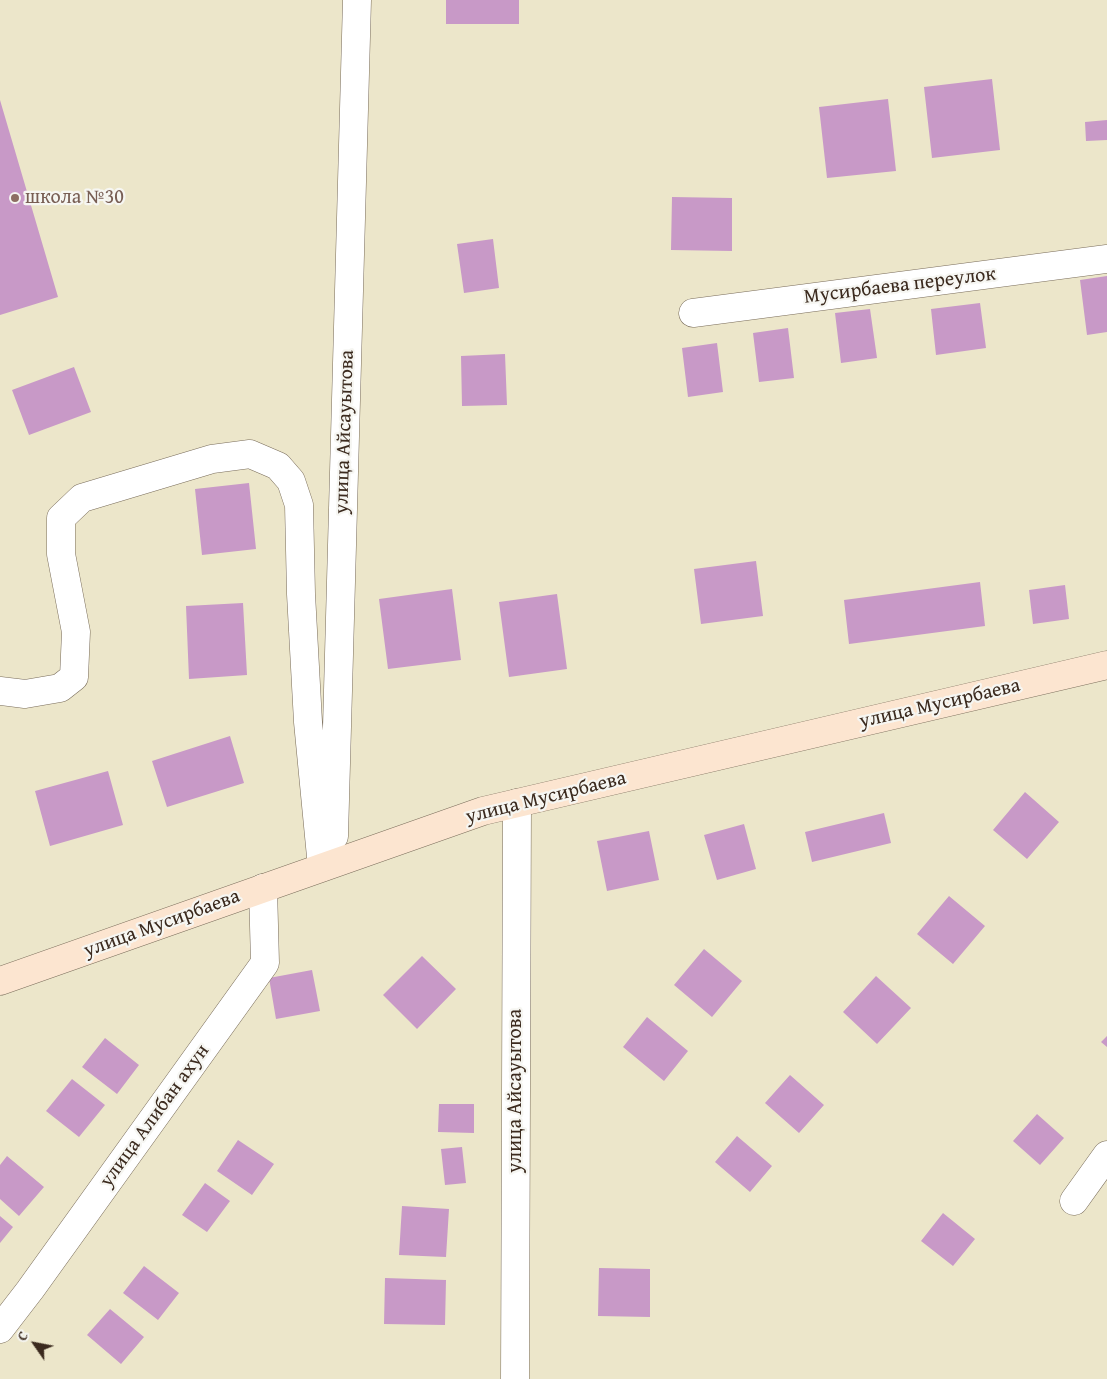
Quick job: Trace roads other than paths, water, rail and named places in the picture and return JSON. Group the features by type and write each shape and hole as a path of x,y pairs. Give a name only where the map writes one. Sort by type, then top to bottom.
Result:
{"street":[{"name":"улица Айсауытова","path":"328,866 356,0"},
{"name":"Мусирбаева переулок","path":"692,313 1107,259"},
{"path":"0,691 24,694 60,688 74,676 76,632 61,554 61,518 82,498 212,459 250,454 278,466 291,481 299,505 301,594 308,722 328,866"},
{"name":"улица Мусирбаева","path":"0,982 482,811 1107,665"},
{"name":"улица Айсауытова","path":"515,1379 517,803"},
{"name":"улица Алибан ахун","path":"0,1329 265,963 263,888"},
{"path":"1074,1200 1107,1156"}],"place":[{"name":"школа №30","path":"15,198"}]}
